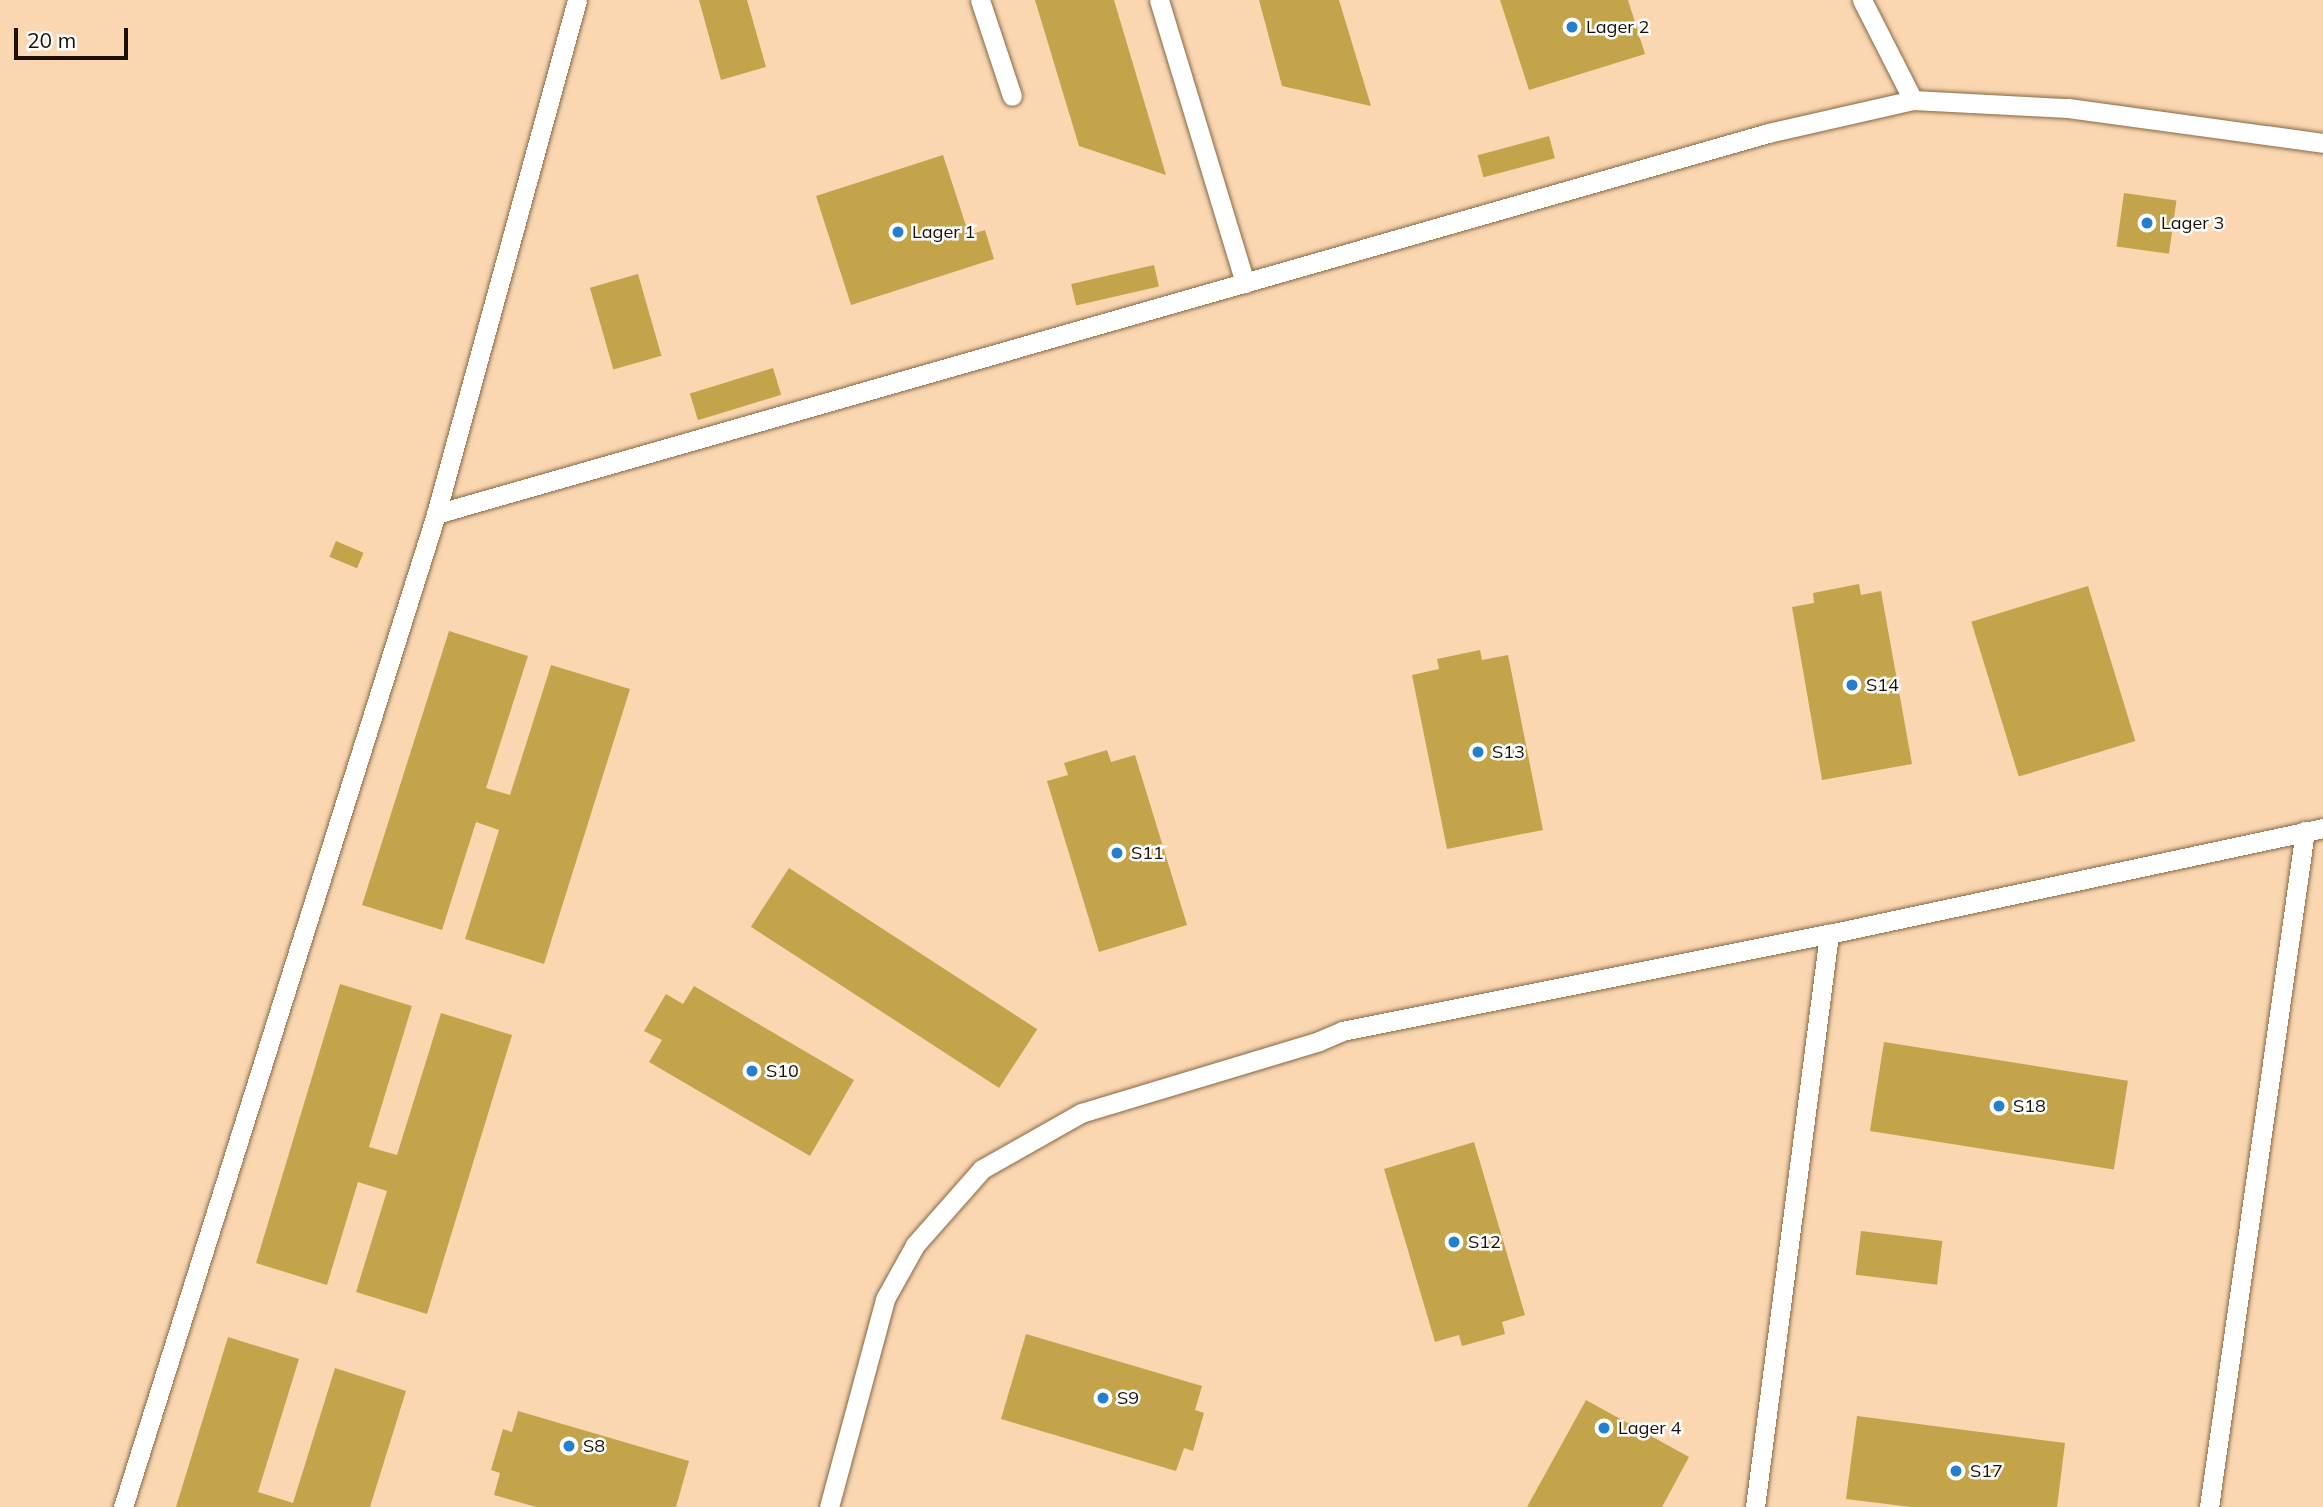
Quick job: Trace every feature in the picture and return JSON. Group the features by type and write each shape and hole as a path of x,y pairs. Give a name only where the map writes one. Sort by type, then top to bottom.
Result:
{"lane":[{"path":"123,1507 436,514 577,0"},
{"path":"980,0 1012,96"},
{"path":"1159,0 1245,283"},
{"path":"1862,0 1913,100"},
{"path":"436,514 1768,133 1913,100 2068,108 2323,143"},
{"path":"829,1507 886,1298 915,1245 982,1169 1081,1113 1319,1041 1342,1031 1829,934 2314,829 2209,1507"},
{"path":"1755,1507 1829,934"}],"building":[{"path":"699,0 747,0 766,67 721,80"},
{"path":"1035,0 1114,0 1166,175 1079,146"},
{"path":"1259,0 1339,0 1371,106 1282,86"},
{"name":"Lager 2","path":"1500,0 1628,0 1645,54 1529,90"},
{"path":"1549,136 1555,158 1483,177 1478,155"},
{"name":"Lager 1","path":"943,155 969,235 985,230 994,259 851,305 816,196"},
{"name":"Lager 3","path":"2124,193 2176,200 2169,254 2116,246"},
{"path":"1154,265 1159,286 1076,306 1071,284"},
{"path":"638,274 661,356 613,369 590,288"},
{"path":"773,368 781,395 698,420 690,393"},
{"path":"336,541 364,553 357,568 329,557"},
{"name":"S14","path":"1859,584 1861,595 1881,591 1912,764 1822,780 1792,607 1814,603 1813,593"},
{"path":"2088,586 2135,741 2019,777 1971,622"},
{"path":"449,631 528,656 486,788 510,795 551,665 630,689 544,964 465,939 499,830 476,822 442,930 362,905"},
{"name":"S13","path":"1480,650 1482,660 1508,655 1543,830 1447,849 1412,675 1439,669 1437,659"},
{"name":"S11","path":"1107,750 1111,762 1135,755 1187,925 1099,952 1047,781 1068,775 1064,763"},
{"path":"789,868 1037,1029 999,1088 751,927"},
{"path":"340,984 412,1006 369,1147 397,1155 441,1013 512,1035 427,1314 356,1292 387,1191 358,1182 327,1285 256,1263"},
{"name":"S10","path":"694,986 854,1080 810,1156 649,1062 662,1040 644,1031 666,994 683,1004"},
{"name":"S18","path":"1884,1042 2128,1081 2114,1170 1870,1131"},
{"name":"S12","path":"1474,1142 1525,1315 1502,1322 1505,1334 1462,1346 1459,1335 1435,1342 1384,1169"},
{"path":"1861,1231 1942,1241 1937,1285 1856,1275"},
{"name":"S9","path":"1026,1334 1202,1386 1195,1410 1204,1413 1193,1451 1184,1448 1176,1471 1001,1419"},
{"path":"228,1337 299,1359 258,1492 293,1503 335,1368 406,1391 370,1507 176,1507"},
{"name":"Lager 4","path":"1586,1400 1689,1457 1662,1507 1527,1507"},
{"name":"S8","path":"518,1411 689,1461 676,1507 536,1507 494,1495 500,1473 491,1470 503,1429 512,1432"},
{"name":"S17","path":"1857,1416 2065,1443 2057,1507 1911,1507 1846,1499"}],"place":[{"name":"Lager 2","path":"1572,27"},
{"name":"Lager 3","path":"2147,223"},
{"name":"Lager 1","path":"898,232"},
{"name":"S14","path":"1852,685"},
{"name":"S13","path":"1478,752"},
{"name":"S11","path":"1117,853"},
{"name":"S10","path":"752,1071"},
{"name":"S18","path":"1999,1106"},
{"name":"S12","path":"1454,1242"},
{"name":"S9","path":"1103,1398"},
{"name":"Lager 4","path":"1604,1428"},
{"name":"S8","path":"569,1446"},
{"name":"S17","path":"1956,1471"}]}
